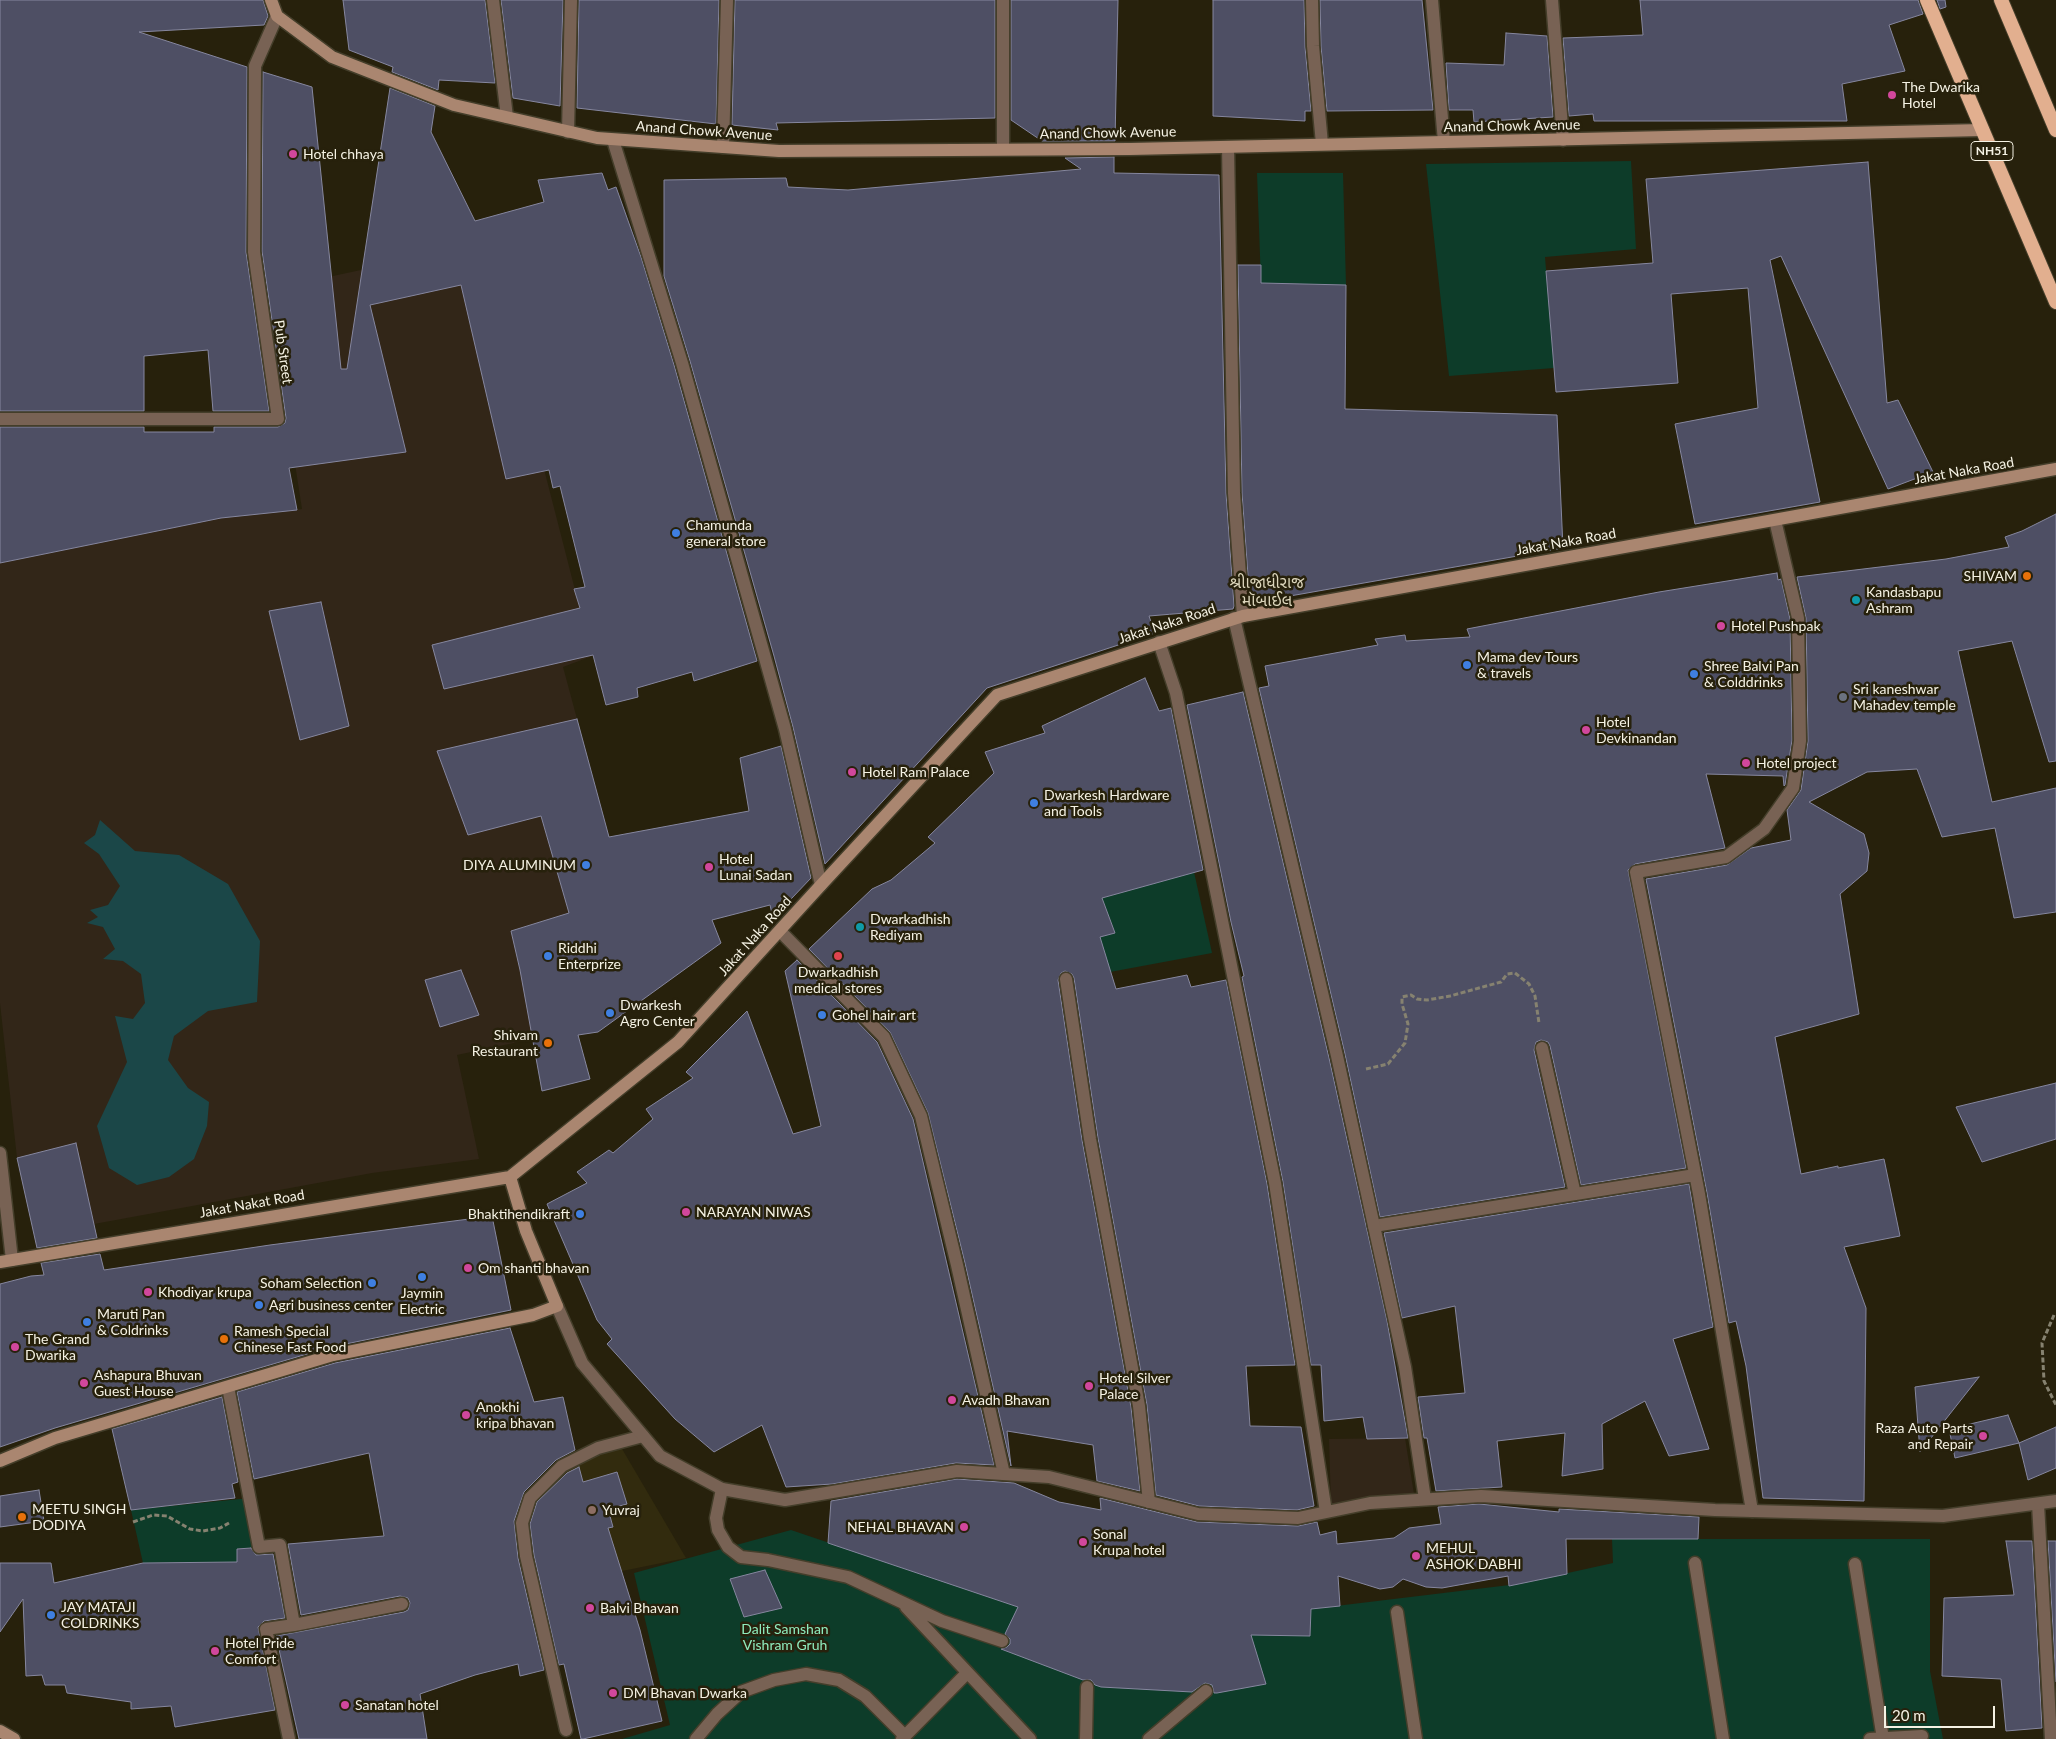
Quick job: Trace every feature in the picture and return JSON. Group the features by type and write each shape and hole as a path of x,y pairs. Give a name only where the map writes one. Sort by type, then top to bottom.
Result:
{"highway":[{"name":"NH51","path":"1927,0 2056,302"},
{"path":"2000,0 2056,130"}],"main road":[{"path":"271,0 277,16"},
{"name":"Anand Chowk Avenue","path":"277,16 332,57 454,104 568,132 613,140 779,151 1228,147 1983,130"},
{"name":"Jakat Naka Road","path":"510,1177 678,1042 821,884 997,695 1239,617 2056,469"},
{"path":"0,1461 54,1438 333,1355 533,1315 557,1306 526,1231 510,1177"},
{"name":"Jakat Nakat Road","path":"6,1261 510,1177"},
{"path":"0,1731 14,1739"}],"street":[{"path":"493,0 507,117"},
{"path":"568,132 571,0"},
{"path":"723,147 727,0"},
{"path":"1003,0 1003,149"},
{"path":"1312,0 1312,46 1322,144"},
{"path":"1432,0 1444,142"},
{"path":"1552,0 1563,140"},
{"name":"Pub Street","path":"0,419 278,419 254,252 255,66 277,16"},
{"path":"613,140 682,363 782,719 821,884"},
{"path":"1228,147 1234,493 1239,617 1404,1367 1425,1499"},
{"path":"1752,1511 1695,1175 1636,872 1726,857 1764,829 1793,788 1800,741 1798,618 1775,520"},
{"path":"1160,642 1176,693 1275,1183 1326,1512"},
{"path":"780,931 884,1037 921,1116 1004,1474"},
{"path":"1066,979 1090,1139 1139,1406 1149,1502"},
{"path":"1542,1048 1575,1194"},
{"path":"0,1152 6,1261"},
{"path":"1374,1226 1695,1175"},
{"path":"557,1306 582,1363 660,1456 722,1489 785,1500 957,1471 1049,1477 1198,1514 1298,1518 1370,1503 1481,1496 1715,1510 1943,1516 2056,1501"},
{"path":"228,1386 259,1547 280,1546 294,1625"},
{"path":"566,1730 526,1556 522,1523 530,1498 562,1466 598,1448 643,1436"},
{"path":"722,1489 716,1518 718,1530 728,1547 741,1557 768,1560 848,1577 942,1621 1002,1641"},
{"path":"2038,1504 2051,1739"},
{"path":"1695,1563 1723,1739"},
{"path":"1855,1564 1878,1739 1922,1736"},
{"path":"901,1601 1030,1739"},
{"path":"289,1739 266,1629 402,1604"},
{"path":"1397,1612 1416,1739"},
{"path":"696,1739 717,1714 741,1692 774,1680 806,1674 839,1680 865,1696 903,1738 968,1673"},
{"path":"1086,1739 1088,1687"},
{"path":"1149,1739 1206,1691"}],"path":[{"path":"1341,1075 1388,1064 1404,1044 1408,1024 1402,1004 1402,997 1411,995 1416,999 1427,1000 1450,996 1500,982 1507,974 1515,973 1528,984 1535,996 1542,1048"},
{"path":"2054,1315 2042,1343 2044,1381 2056,1405"},
{"path":"133,1522 153,1515 166,1516 190,1529 203,1531 220,1528 243,1517 254,1520"}],"shaded area":[{"path":"486,243 592,656 563,667 597,793 541,817 569,913 511,931 537,1038 457,1055 479,1159 372,1173 94,1224 34,1233 17,1158 0,1003 0,563 219,518 302,509 268,290"},
{"path":"1405,1438 1414,1494 1331,1505 1329,1439"},
{"name":"Yuvraj","path":"618,1442 686,1558 534,1589 522,1523 530,1498 562,1466"}],"green space":[{"path":"1631,161 1636,249 1545,257 1554,368 1449,376 1426,164"},
{"path":"1257,173 1343,173 1346,285 1261,283"},
{"path":"1194,872 1212,953 1110,972 1096,938 1115,933 1102,898"},
{"path":"250,1498 259,1547 237,1549 237,1562 143,1563 131,1510"},
{"name":"Dalit Samshan Vishram Gruh","path":"791,1530 1025,1609 1310,1636 1311,1609 1518,1584 1613,1563 1612,1539 1930,1539 1930,1671 1943,1739 622,1739 670,1725 634,1573"}],"water":[{"path":"100,820 135,851 179,855 228,884 260,941 257,1002 208,1011 174,1036 168,1060 188,1088 209,1102 207,1126 194,1159 169,1177 137,1185 109,1168 97,1126 127,1062 115,1016 133,1019 145,1003 141,974 123,961 103,959 115,949 103,927 87,923 98,917 90,910 108,905 120,886 99,854 84,843 95,835"}],"building":[{"path":"0,0 263,0 268,16 264,25 139,32 247,67 246,252 269,411 213,411 208,350 144,356 144,411 0,411"},
{"path":"343,0 485,0 495,83 439,80 438,90 392,72 393,67 349,50"},
{"path":"501,0 563,0 560,106 513,98"},
{"path":"579,0 719,0 716,124 577,108"},
{"path":"735,0 995,0 995,118 776,123 778,130 732,125"},
{"path":"1011,0 1118,0 1115,141 1042,141 1011,120"},
{"path":"1213,0 1304,0 1305,47 1311,111 1305,111 1305,121 1213,116"},
{"path":"1320,0 1422,0 1433,110 1327,111 1321,46"},
{"path":"1640,0 1918,0 1923,14 1889,25 1905,71 1842,84 1847,121 1594,121 1593,114 1569,116 1563,38 1643,35"},
{"path":"1937,0 1945,0 1946,7 1940,9"},
{"path":"1506,33 1547,36 1553,117 1474,122 1473,110 1449,110 1446,63 1504,65"},
{"path":"263,72 312,87 341,369 347,369 390,88 435,106 431,132 475,221 544,202 538,180 602,173 608,190 616,187 641,257 674,365 757,661 694,681 692,672 637,688 638,697 606,705 593,655 444,689 432,645 580,608 574,589 585,587 560,486 553,488 549,470 506,479 461,285 370,305 406,452 289,468 297,510 221,518 0,563 0,427 144,427 144,432 214,432 214,427 278,427 285,423 286,418 262,251"},
{"path":"1114,157 1114,173 1219,175 1226,493 1233,609 1149,616 1155,633 987,688 825,864 793,727 774,656 664,276 664,180 786,178 788,187 848,190 1081,169 1065,158"},
{"path":"1868,162 1887,403 1898,400 1933,472 1888,489 1781,256 1770,260 1820,502 1695,524 1675,424 1758,408 1748,288 1671,294 1678,383 1556,392 1546,271 1653,263 1646,179"},
{"path":"1238,265 1261,265 1261,283 1346,285 1345,409 1557,415 1563,548 1250,603 1242,493"},
{"path":"2056,514 2056,761 2049,762 2012,641 1958,651 1992,802 2056,788 2056,912 2014,918 1995,828 1942,837 1917,769 1867,772 1809,802 1864,834 1869,853 1867,871 1840,894 1859,1014 1775,1037 1801,1174 1884,1159 1900,1236 1844,1247 1866,1308 1864,1501 1763,1498 1746,1366 1736,1321 1729,1323 1707,1193 1646,879 1727,865 1751,848 1791,840 1787,810 1801,790 1808,741 1806,618 1797,577 1946,559 2009,547 2005,537 2022,531"},
{"path":"1777,573 1778,580 1781,579 1790,619 1792,740 1785,785 1783,776 1706,774 1725,848 1635,864 1628,870 1686,1168 1581,1185 1550,1046 1548,1042 1541,1040 1536,1042 1534,1050 1565,1187 1380,1217 1345,1054 1259,688 1269,686 1265,666 1378,645 1375,639 1405,635 1406,641 1470,637 1467,629 1659,592"},
{"path":"321,602 349,726 300,740 269,611"},
{"path":"1145,678 1159,711 1171,708 1203,870 1102,898 1115,933 1100,937 1116,989 1187,975 1191,987 1226,980 1267,1184 1295,1365 1246,1366 1250,1426 1301,1427 1314,1506 1297,1510 1199,1506 1156,1495 1147,1405 1098,1138 1074,978 1072,974 1065,971 1061,973 1058,980 1082,1140 1131,1407 1140,1491 1097,1481 1093,1445 1007,1431 1011,1466 965,1263 928,1113 890,1032 809,949 872,889 891,880 935,843 928,837 994,773 985,752 1045,733 1042,726"},
{"path":"1243,692 1329,1058 1387,1321 1408,1438 1367,1439 1363,1417 1324,1421 1321,1365 1311,1365 1283,1182 1242,977 1244,976 1231,922 1187,705"},
{"path":"577,719 609,837 749,811 740,758 781,746 811,878 773,918 770,905 712,920 721,943 598,1032 578,1035 590,1079 542,1091 511,931 569,913 541,816 468,835 437,751"},
{"path":"797,960 877,1042 913,1119 994,1465 956,1463 832,1484 786,1487 762,1425 714,1452 675,1419 607,1344 612,1339 597,1320 547,1204 587,1183 577,1172 609,1150 613,1153 653,1119 646,1109 693,1078 686,1072 747,1011 793,1134 821,1126 785,971"},
{"path":"461,970 479,1015 440,1027 425,980"},
{"path":"2056,1083 2056,1139 1982,1162 1956,1107"},
{"path":"76,1143 97,1238 37,1248 17,1158"},
{"path":"1689,1184 1713,1327 1673,1339 1709,1449 1669,1456 1645,1401 1602,1424 1603,1469 1562,1476 1565,1433 1497,1441 1502,1487 1436,1491 1427,1438 1424,1438 1418,1397 1465,1393 1455,1306 1402,1318 1384,1233"},
{"path":"492,1216 511,1310 331,1347 55,1428 0,1447 0,1284 31,1276 44,1275 41,1263 100,1254 104,1270 270,1245"},
{"path":"510,1328 534,1402 563,1397 575,1450 556,1460 524,1492 514,1521 518,1558 544,1670 520,1676 518,1664 475,1675 420,1694 427,1739 299,1739 276,1636 404,1612 408,1610 410,1603 408,1598 400,1596 301,1615 288,1544 384,1536 369,1453 254,1479 237,1392 335,1363"},
{"path":"1979,1377 1920,1452 1915,1387"},
{"path":"222,1397 238,1482 232,1484 235,1498 131,1510 112,1429"},
{"name":"Raza Auto Parts and Repair","path":"2008,1415 2019,1443 1955,1458 1949,1429"},
{"path":"2056,1427 2056,1468 2028,1480 2019,1443"},
{"path":"579,1467 583,1482 617,1472 627,1504 608,1509 613,1527 608,1528 640,1630 662,1721 583,1739 581,1739 564,1664 559,1665 534,1555 530,1524 537,1502 567,1473"},
{"path":"957,1479 1014,1483 1059,1502 1101,1510 1100,1498 1197,1522 1298,1526 1317,1522 1320,1535 1336,1531 1337,1544 1394,1538 1409,1528 1441,1524 1438,1507 1479,1504 1559,1512 1559,1509 1699,1517 1698,1539 1566,1539 1567,1574 1509,1586 1508,1576 1442,1588 1426,1587 1403,1579 1393,1587 1380,1589 1338,1576 1340,1606 1311,1609 1310,1636 1251,1635 1266,1684 1217,1693 1214,1693 1212,1685 1205,1683 1192,1692 1101,1687 1095,1685 1091,1680 1083,1680 1001,1649 1010,1644 1010,1639 1005,1634 1018,1607 828,1543 831,1501"},
{"name":"MEETU SINGH DODIYA","path":"39,1490 44,1521 0,1527 0,1496"},
{"path":"2006,1541 2032,1541 2042,1728 2006,1731 2001,1679 1942,1676 1944,1598 2014,1595"},
{"path":"2048,1541 2056,1541 2056,1682"},
{"path":"251,1548 256,1555 273,1554 285,1618 264,1621 258,1627 275,1710 175,1727 171,1706 131,1709 131,1702 67,1693 65,1685 45,1685 42,1675 26,1676 23,1599 0,1632 0,1563 51,1563 54,1583 143,1563 237,1562 237,1549"},
{"path":"765,1570 782,1608 744,1617 730,1579"}],"place":[{"name":"The Dwarika Hotel","path":"1892,95"},
{"name":"Hotel chhaya","path":"293,154"},
{"name":"Chamunda general store","path":"676,533"},
{"name":"SHIVAM","path":"2027,576"},
{"name":"Kandasbapu Ashram","path":"1856,600"},
{"name":"Hotel Pushpak","path":"1721,626"},
{"name":"Mama dev Tours & travels","path":"1467,665"},
{"name":"Shree Balvi Pan & Colddrinks","path":"1694,674"},
{"name":"Sri kaneshwar Mahadev temple","path":"1843,697"},
{"name":"Hotel Devkinandan","path":"1586,730"},
{"name":"Hotel project","path":"1746,763"},
{"name":"Hotel Ram Palace","path":"852,772"},
{"name":"Dwarkesh Hardware and Tools","path":"1034,803"},
{"name":"DIYA ALUMINUM","path":"586,865"},
{"name":"Hotel Lunai Sadan","path":"709,867"},
{"name":"Dwarkadhish Rediyam","path":"860,927"},
{"name":"Riddhi Enterprize","path":"548,956"},
{"name":"Dwarkadhish medical stores","path":"838,956"},
{"name":"Dwarkesh Agro Center","path":"610,1013"},
{"name":"Gohel hair art","path":"822,1015"},
{"name":"Shivam Restaurant","path":"548,1043"},
{"name":"NARAYAN NIWAS","path":"686,1212"},
{"name":"Bhaktihendikraft","path":"580,1214"},
{"name":"Om shanti bhavan","path":"468,1268"},
{"name":"Jaymin Electric","path":"422,1277"},
{"name":"Soham Selection","path":"372,1283"},
{"name":"Khodiyar krupa","path":"148,1292"},
{"name":"Agri business center","path":"259,1305"},
{"name":"Maruti Pan & Coldrinks","path":"87,1322"},
{"name":"Ramesh Special Chinese Fast Food","path":"224,1339"},
{"name":"The Grand Dwarika","path":"15,1347"},
{"name":"Ashapura Bhuvan Guest House","path":"84,1383"},
{"name":"Hotel Silver Palace","path":"1089,1386"},
{"name":"Avadh Bhavan","path":"952,1400"},
{"name":"Anokhi kripa bhavan","path":"466,1415"},
{"name":"Raza Auto Parts and Repair","path":"1983,1436"},
{"name":"Yuvraj","path":"592,1510"},
{"name":"MEETU SINGH DODIYA","path":"22,1517"},
{"name":"NEHAL BHAVAN","path":"964,1527"},
{"name":"Sonal Krupa hotel","path":"1083,1542"},
{"name":"MEHUL ASHOK DABHI","path":"1416,1556"},
{"name":"Balvi Bhavan","path":"590,1608"},
{"name":"JAY MATAJI COLDRINKS","path":"51,1615"},
{"name":"Hotel Pride Comfort","path":"215,1651"},
{"name":"DM Bhavan Dwarka","path":"613,1693"},
{"name":"Sanatan hotel","path":"345,1705"}],"district":[{"name":"શ્રીાજાધીરાજ મૉબાઈલ","path":"1267,592"}]}
